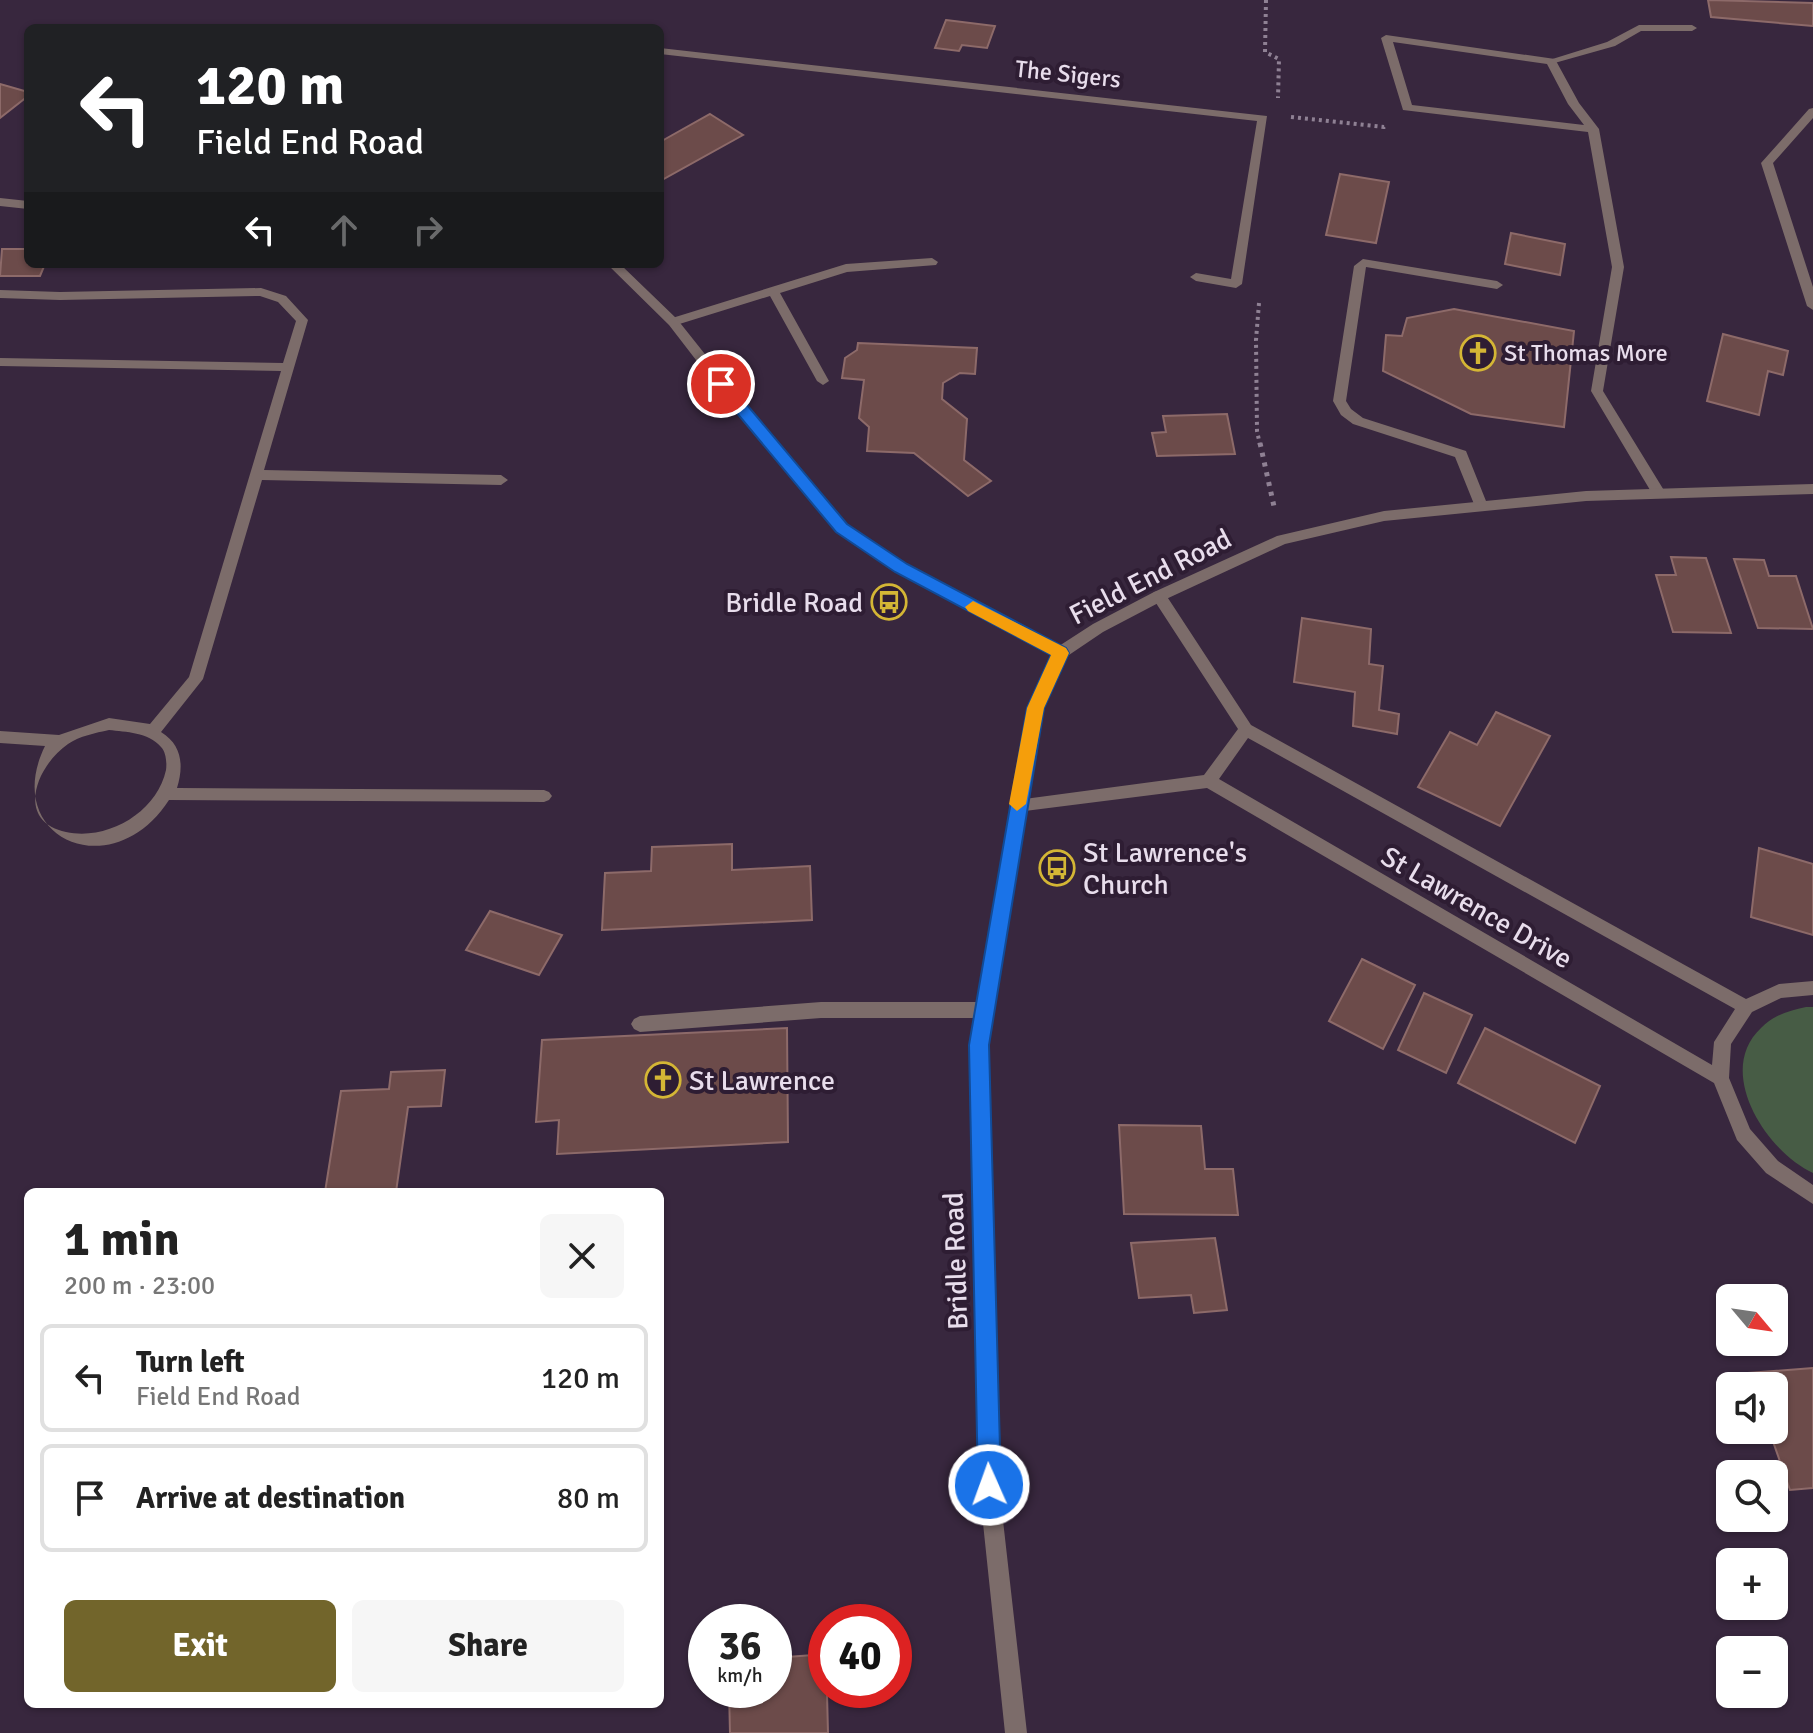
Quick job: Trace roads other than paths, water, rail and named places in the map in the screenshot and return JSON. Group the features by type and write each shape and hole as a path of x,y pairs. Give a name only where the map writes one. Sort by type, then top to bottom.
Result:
{"street":[{"path":"1593,129 1407,108 1386,38 1551,61 1611,44 1639,28 1692,28"},
{"name":"The Sigers","path":"664,51 1263,118 1236,284 1196,277"},
{"path":"1551,61 1574,104 1593,129 1618,267 1597,391 1658,492"},
{"path":"1813,111 1767,163 1813,306"},
{"path":"0,202 24,205"},
{"path":"673,322 846,268 932,262"},
{"path":"1481,506 1461,454 1358,421 1346,412 1339,401 1360,266 1363,263 1497,285"},
{"name":"Field End Road","path":"618,268 673,322 841,528 864,546 1060,653 1098,628 1159,596 1282,540 1384,516 1658,492 1813,489"},
{"path":"0,294 60,296 261,292 282,299 302,320 196,679 153,731"},
{"path":"774,292 823,381"},
{"path":"0,362 290,367"},
{"path":"255,475 501,480"},
{"name":"St Lawrence Drive","path":"1159,596 1246,729 1746,1007"},
{"name":"Bridle Road","path":"1016,1733 989,1485 979,1045 1035,708 1060,653"},
{"path":"109,724 133,724 153,731 171,747 176,769 168,794 151,814 127,830 100,839 72,840 48,834 32,820 25,801 29,780 42,759 62,741 85,730 109,724"},
{"path":"1017,806 1209,781 1246,729"},
{"path":"0,737 62,741"},
{"name":"St Lawrence Drive","path":"1209,781 1720,1078"},
{"path":"168,794 544,796"},
{"path":"1813,988 1779,991 1746,1007 1723,1042 1720,1078 1743,1134 1772,1167 1813,1195"},
{"path":"640,1024 821,1010 984,1010"}],"place":[{"name":"St Thomas More","path":"1478,353"},
{"name":"Bridle Road","path":"889,602"},
{"name":"St Lawrence's Church","path":"1057,868"},
{"name":"St Lawrence","path":"663,1080"}]}
